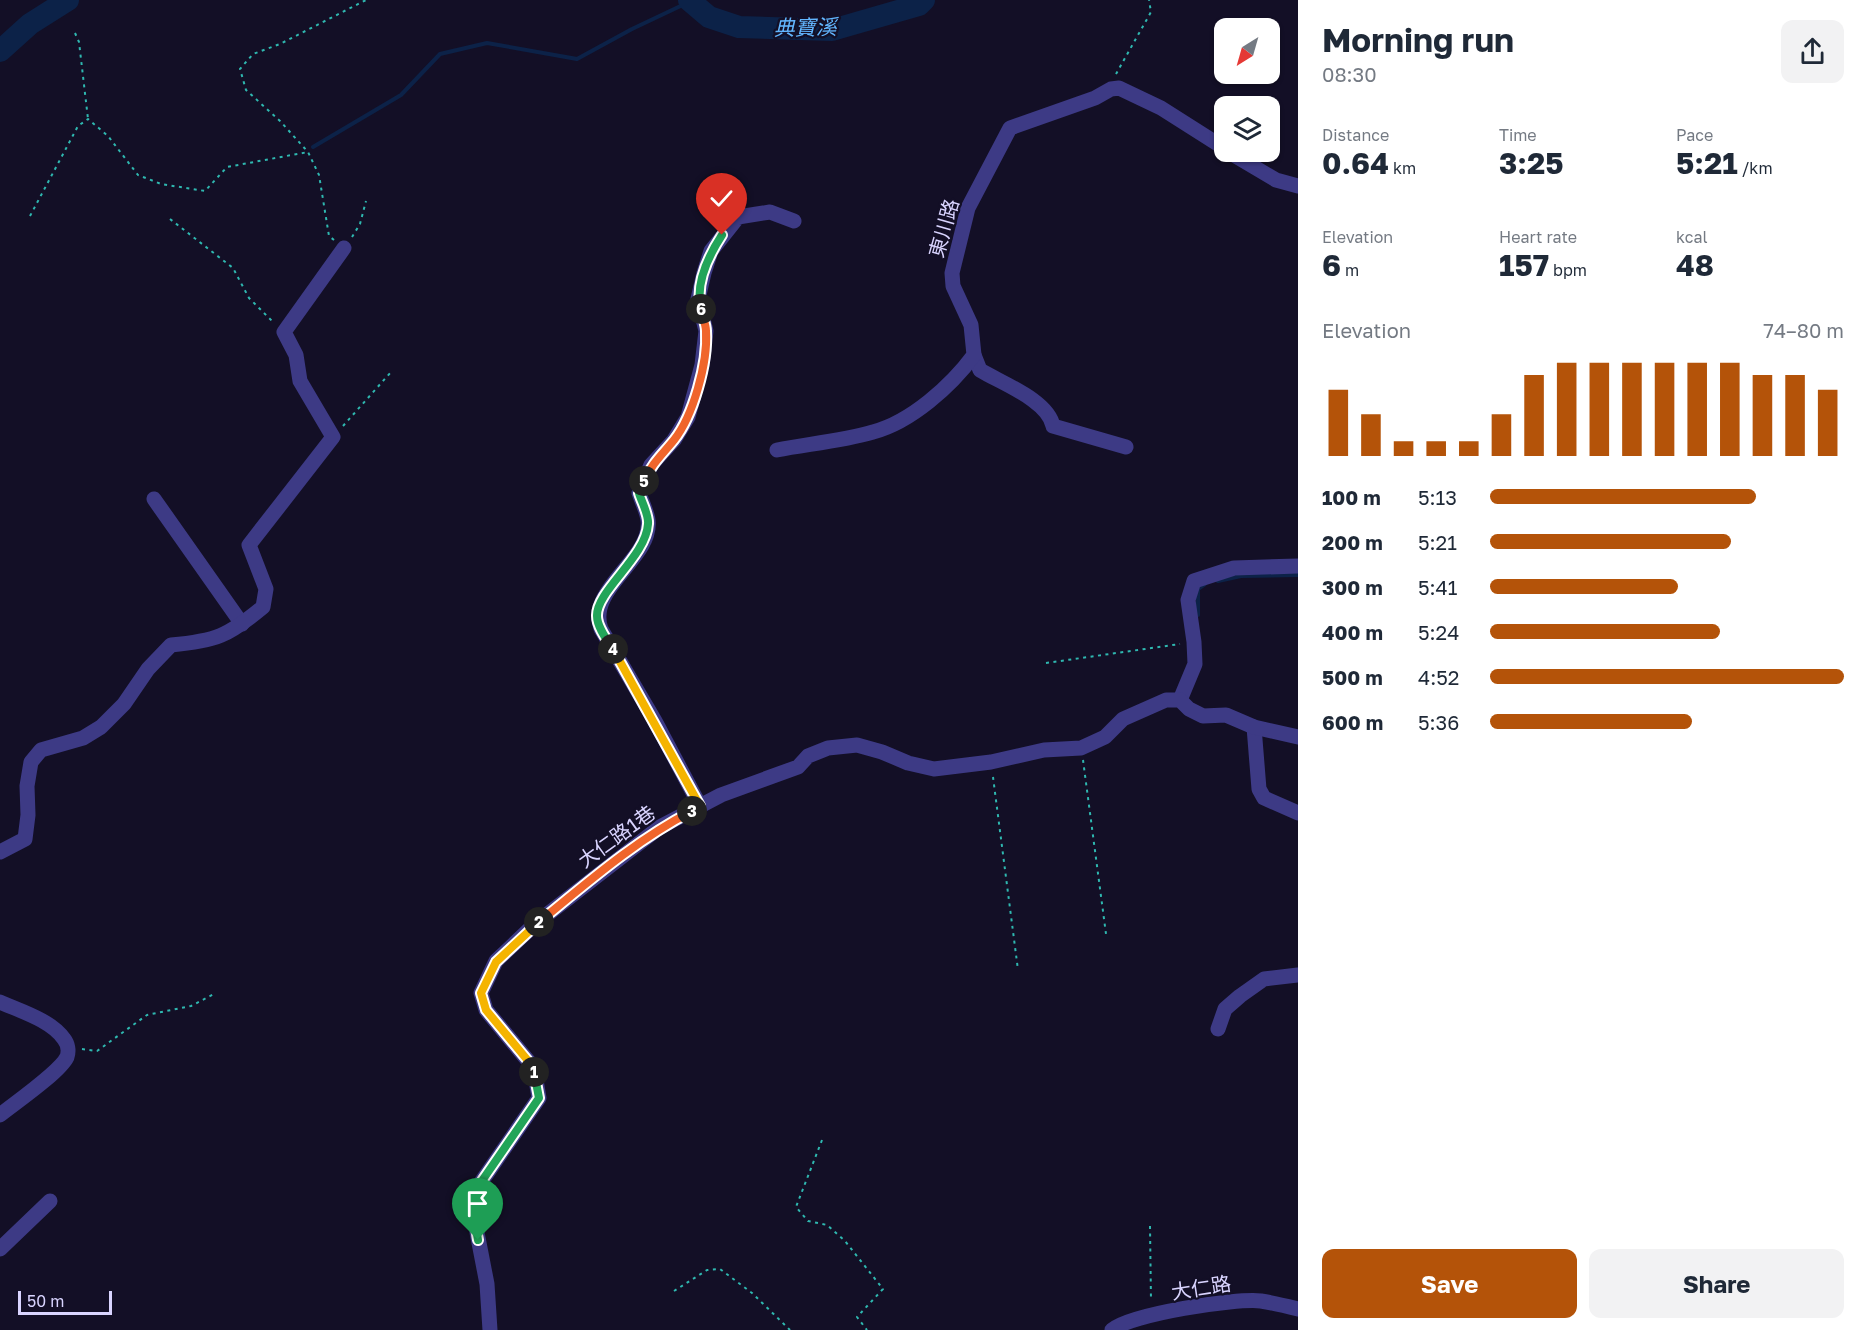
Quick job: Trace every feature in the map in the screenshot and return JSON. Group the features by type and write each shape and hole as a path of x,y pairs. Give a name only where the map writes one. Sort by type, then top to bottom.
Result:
{"lane":[{"name":"東川路","path":"974,355 971,325 953,286 952,273 968,208 1010,128 1119,88 1161,108 1214,142"},
{"path":"1245,162 1276,180 1298,186"},
{"path":"700,806 655,721 601,628 597,613 602,600 646,538 648,522 639,493 651,465 674,440 688,417 702,365 706,331 698,299 711,251 738,217 770,212 794,222"},
{"path":"0,852 25,839 28,815 27,786 31,762 41,750 83,738 101,727 124,704 148,669 171,645 194,643 227,635 263,607 266,589 249,545 333,437 300,381 296,355 284,332 344,248"},
{"path":"777,450 874,432 906,417 921,409 974,355 980,370 1038,402 1052,420 1053,426 1126,447"},
{"path":"154,499 242,624"},
{"path":"1298,567 1234,568 1194,581 1188,600 1195,664 1180,700 1189,709 1203,716 1226,715 1254,727 1298,737"},
{"name":"大仁路1巷","path":"489,1330 487,1284 474,1217 475,1191 539,1098 534,1068 486,1010 481,993 496,962 535,924 626,851 660,827 721,795 798,767 808,756 828,748 857,745 908,763 934,768 991,762 1044,750 1082,748 1105,737 1122,719 1130,715 1166,700 1180,700"},
{"path":"1254,727 1259,789 1264,798 1298,813"},
{"path":"1218,1029 1225,1009 1264,979 1298,975"},
{"path":"0,1002 41,1021 63,1037 68,1046 67,1056 58,1068 0,1115"},
{"path":"0,1249 50,1201"},
{"name":"大仁路","path":"1112,1330 1118,1325 1147,1317 1232,1301 1261,1301 1298,1309"}],"path":[{"path":"366,0 280,44 253,54 240,69 246,90 280,121 308,152 319,175 329,236 344,248 360,224 366,201"},
{"path":"1106,92 1151,12 1149,0"},
{"path":"75,33 88,119 108,136 138,175 161,184 204,191 227,167 308,152"},
{"path":"30,216 78,126 88,119"},
{"path":"170,219 233,268 249,298 284,332"},
{"path":"333,437 391,372"},
{"path":"1046,663 1194,642"},
{"path":"1082,748 1106,934"},
{"path":"991,762 1018,970"},
{"path":"68,1046 97,1051 147,1015 191,1006 214,993"},
{"path":"822,1140 796,1207 808,1221 827,1225 844,1241 883,1289 857,1317 867,1330"},
{"path":"1147,1317 1152,1297 1150,1226"},
{"path":"674,1291 707,1270 720,1269 752,1293 790,1330"}],"waterway":[{"name":"典寶溪","path":"0,51 30,24 68,0"},
{"name":"典寶溪","path":"689,0 709,17 739,27 832,30 919,5 924,0"},
{"path":"313,147 401,95 440,54 487,43 577,59 689,2"},
{"path":"1218,581 1241,576 1298,575"},
{"path":"1198,615 1198,589 1205,584"}],"route":[{"path":"478,1240 474,1217 475,1191 539,1098 534,1068 486,1010 481,993 488,977 496,962 535,924 626,851 660,827 700,806 655,721 601,628 597,613 602,600 646,538 648,522 639,493 651,465 674,440 688,417 702,365 706,331 698,299 711,251 722,235"}]}
